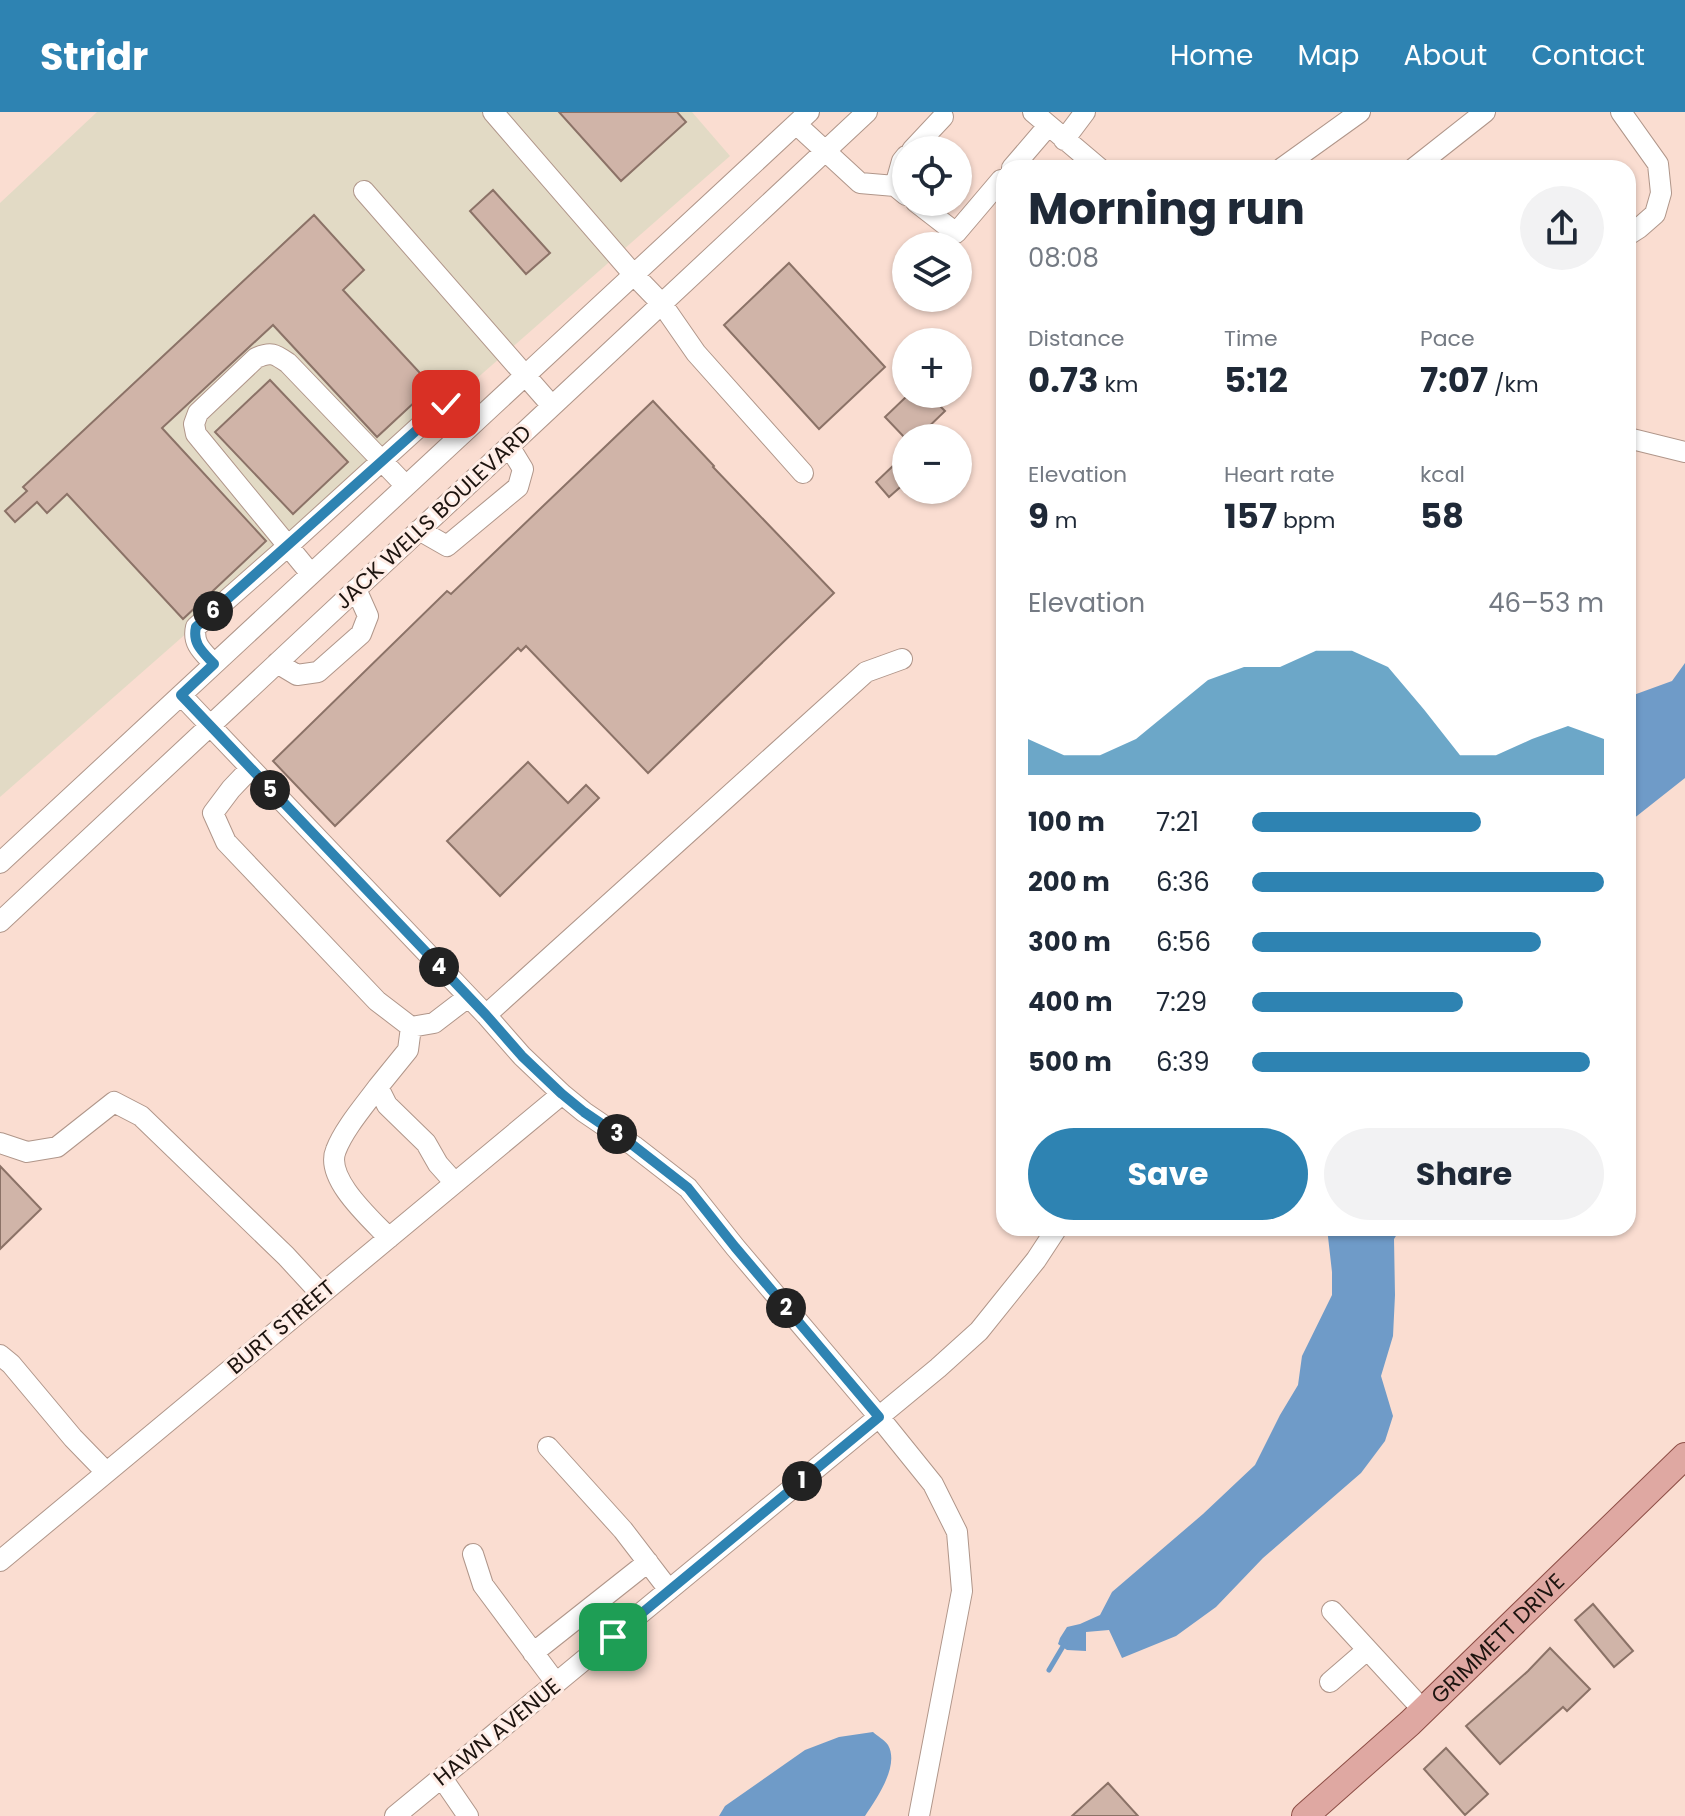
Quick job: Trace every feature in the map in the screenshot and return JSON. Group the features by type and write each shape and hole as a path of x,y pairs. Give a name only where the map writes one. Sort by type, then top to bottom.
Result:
{"main road":[{"name":"GRIMMETT DRIVE","path":"1305,1816 1423,1710 1685,1456"}],"street":[{"path":"493,112 662,304 696,353 803,473"},
{"name":"JACK WELLS BOULEVARD","path":"0,922 867,112"},
{"path":"1019,160 1048,126 1085,112"},
{"path":"1293,160 1360,112"},
{"path":"1424,160 1485,112"},
{"path":"1621,112 1658,164 1661,193 1655,214 1636,230"},
{"path":"925,136 943,117"},
{"path":"803,118 826,150 860,183 892,189"},
{"name":"JACK WELLS BOULEVARD","path":"0,863 803,118"},
{"path":"1048,126 1089,160"},
{"path":"972,215 996,187"},
{"path":"364,191 552,406"},
{"path":"934,216 956,233 971,216"},
{"path":"311,574 196,434 194,424 198,413 256,358 265,353 276,355 288,363 406,486"},
{"path":"214,664 197,646 194,635 196,627 446,404 458,404 476,421"},
{"path":"1636,440 1685,452"},
{"path":"419,530 447,546 518,487 523,469 509,446"},
{"path":"277,663 297,675 318,672 361,634 368,616 356,589"},
{"path":"486,1015 866,672 902,659"},
{"path":"181,695 522,1056 584,1112 688,1188 933,1484 957,1532 962,1591 919,1816"},
{"path":"250,769 213,813 226,842 377,1001 411,1027 434,1023 468,997"},
{"path":"389,1238 340,1183 334,1167 334,1152 378,1087 408,1050 411,1027"},
{"path":"378,1087 387,1105 426,1143 438,1164 455,1183"},
{"name":"BURT STREET","path":"0,1561 562,1094"},
{"path":"0,1143 27,1152 57,1147 114,1102 141,1116 286,1256 321,1294"},
{"name":"HAWN AVENUE","path":"397,1815 979,1331 1052,1236"},
{"path":"0,1355 106,1472"},
{"path":"548,1447 623,1530 669,1590"},
{"path":"473,1554 483,1585 556,1683"},
{"path":"533,1653 648,1562"},
{"path":"1332,1611 1423,1710"},
{"path":"1330,1682 1367,1650"},
{"path":"442,1778 468,1816"}],"shaded area":[{"path":"97,112 692,112 730,156 0,797 0,203"}],"water":[{"path":"1685,663 1685,778 1636,817 1636,694 1672,681"},
{"path":"1328,1236 1396,1236 1393,1336 1381,1376 1393,1416 1385,1441 1361,1473 1263,1558 1216,1607 1176,1636 1122,1658 1109,1630 1086,1632 1086,1651 1067,1650 1058,1644 1067,1627 1100,1615 1112,1592 1255,1465 1298,1385 1302,1356 1332,1295"},
{"path":"873,1732 888,1745 891,1763 885,1782 865,1816 719,1816 725,1806 805,1750 839,1737"}],"building":[{"path":"559,112 677,112 686,122 621,181"},
{"path":"493,190 550,253 526,274 470,211"},
{"path":"314,215 364,270 343,290 432,386 377,437 273,325 162,428 266,541 183,619 67,494 47,513 37,502 15,522 5,511 27,491 23,487"},
{"path":"789,263 885,367 819,429 724,325"},
{"path":"270,380 348,462 293,514 215,432"},
{"path":"653,401 834,593 648,773 526,646 521,651 518,648 335,826 273,761 447,591 451,594"},
{"path":"894,408 942,408 945,411 932,424 892,424 885,417"},
{"path":"892,467 892,494 889,497 876,482"},
{"path":"528,762 568,803 586,785 599,798 500,896 447,841"},
{"path":"0,1166 41,1209 0,1249"},
{"path":"1593,1604 1633,1651 1614,1667 1575,1620"},
{"path":"1550,1648 1590,1689 1567,1711 1563,1707 1500,1764 1466,1726"},
{"path":"1446,1748 1488,1794 1465,1815 1424,1769"},
{"path":"1108,1783 1138,1816 1072,1816"}],"waterway":[{"path":"1049,1670 1065,1643"}],"route":[{"path":"446,404 196,627 194,635 197,646 214,664 181,695 522,1056 584,1112 688,1188 879,1417 613,1637"}]}
